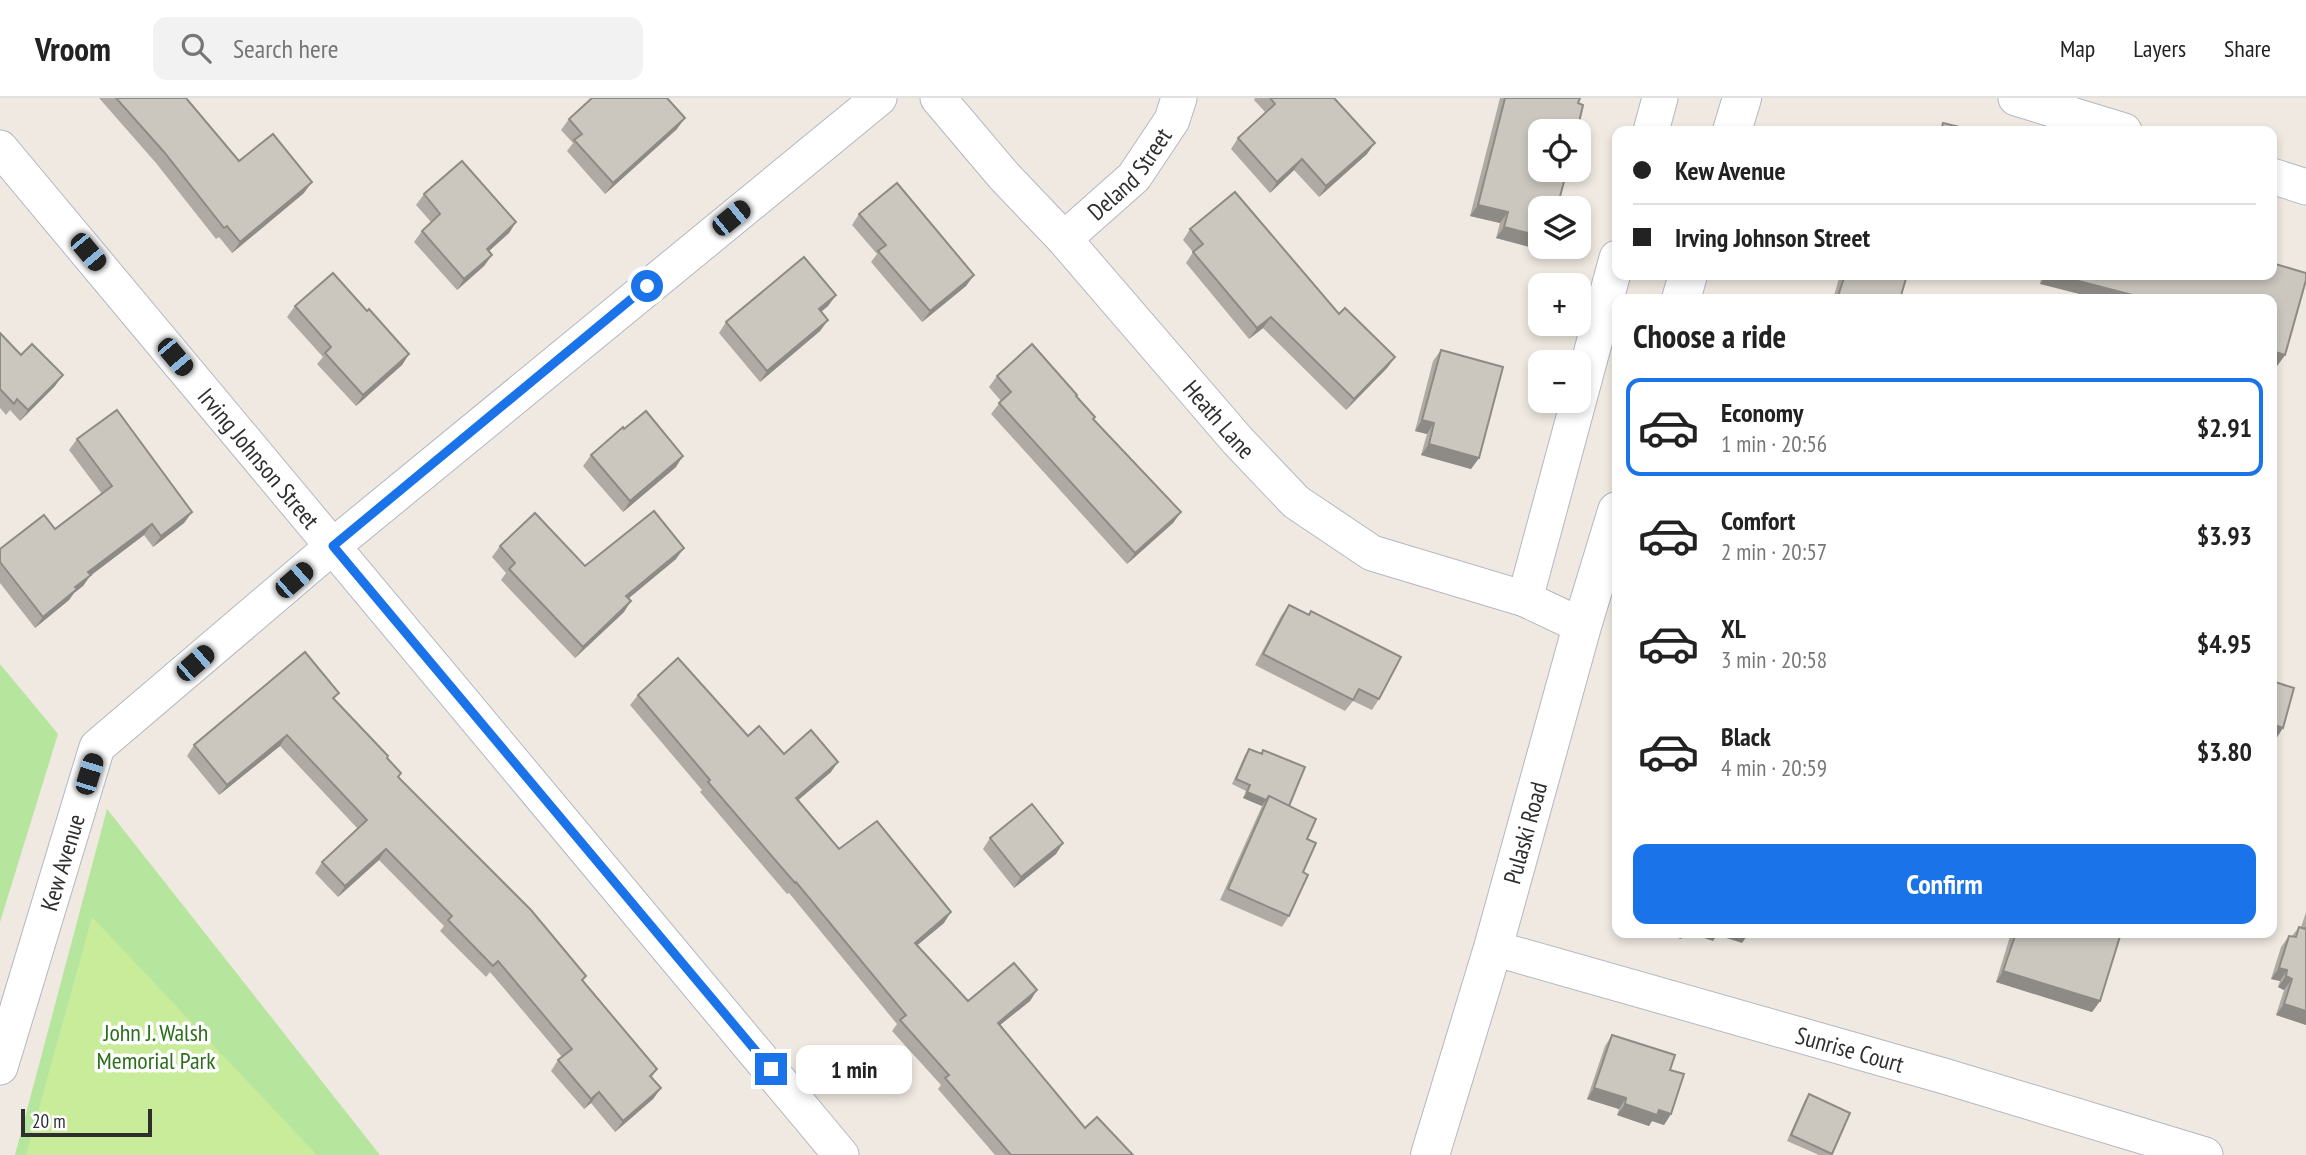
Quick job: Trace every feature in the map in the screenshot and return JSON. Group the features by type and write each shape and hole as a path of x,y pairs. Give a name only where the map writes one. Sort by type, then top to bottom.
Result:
{"main road":[{"path":"1734,126 1742,98"},
{"name":"Pulaski Road","path":"1430,1155 1493,948 1612,527"}],"street":[{"name":"Kew Avenue","path":"0,1068 97,747 333,546 878,98"},
{"name":"Heath Lane","path":"938,98 1004,176 1064,239 1238,440 1296,502 1372,554 1525,599 1582,626"},
{"name":"Deland Street","path":"1064,239 1134,177 1172,120 1180,98"},
{"path":"1652,126 1660,98"},
{"path":"2016,98 2108,126"},
{"name":"Irving Johnson Street","path":"0,148 841,1155"},
{"path":"2277,178 2306,187"},
{"path":"1525,599 1612,277"},
{"name":"Sunrise Court","path":"1493,948 1944,1076 2205,1155"}],"green space":[{"path":"0,664 58,734 0,922"},
{"name":"John J. Walsh Memorial Park","path":"107,809 380,1155 15,1155"},
{"path":"92,917 317,1155 26,1155"}],"building":[{"path":"116,98 186,98 239,161 273,134 312,182 240,242 227,226 224,228 164,152"},
{"path":"592,98 667,98 685,118 613,183 574,140 582,134 569,119"},
{"path":"1270,98 1334,98 1375,143 1326,186 1302,159 1277,182 1238,138 1275,104"},
{"path":"1505,98 1580,98 1578,103 1583,105 1580,119 1528,119 1528,182 1564,182 1560,196 1528,196 1528,233 1504,227 1508,212 1478,205"},
{"path":"462,161 516,222 487,249 492,255 464,279 422,231 440,214 424,194"},
{"path":"897,183 974,275 930,311 878,251 886,245 859,214"},
{"path":"1235,192 1339,314 1345,308 1395,357 1354,399 1271,317 1257,328 1193,252 1203,244 1190,229"},
{"path":"804,257 836,295 819,309 828,320 767,371 726,322"},
{"path":"2277,264 2306,273 2285,355 2277,353 2277,294 2129,294 2074,280 2277,280"},
{"path":"333,273 409,354 363,395 325,353 331,347 295,306"},
{"path":"1843,280 1906,280 1901,294 1839,294"},
{"path":"0,333 21,355 32,344 63,375 28,410 17,399 14,404 0,389"},
{"path":"1032,344 1095,417 1093,419 1181,512 1135,553 999,403 1011,392 997,376"},
{"path":"1441,350 1503,367 1479,458 1429,444 1434,423 1422,420"},
{"path":"117,410 192,512 161,536 152,524 88,572 91,575 75,587 77,589 43,617 0,562 0,549 44,515 55,529 112,486 77,439"},
{"path":"646,411 683,456 630,501 591,455"},
{"path":"654,511 684,548 626,596 631,601 583,647 509,569 515,563 500,546 535,513 585,566"},
{"path":"1289,605 1309,615 1311,611 1401,657 1379,699 1359,689 1353,700 1263,654"},
{"path":"305,652 339,693 333,698 388,756 401,773 398,777 531,910 586,976 582,980 657,1069 650,1076 661,1088 623,1121 599,1092 591,1099 558,1060 572,1049 498,961 493,966 448,920 452,916 386,849 345,886 322,862 367,820 287,735 227,785 194,745"},
{"path":"678,658 748,736 759,726 784,754 811,730 838,762 796,798 839,849 877,821 951,912 915,943 968,1001 1014,963 1037,990 998,1023 1085,1128 1097,1117 1133,1155 1011,1155 945,1078 949,1075 900,1020 906,1015 796,882 708,782 710,780 638,695"},
{"path":"2277,683 2294,688 2283,728 2277,726"},
{"path":"1249,749 1262,754 1263,750 1305,767 1289,806 1269,796 1266,800 1247,792 1250,785 1236,779"},
{"path":"1269,796 1316,819 1307,839 1316,843 1303,872 1308,875 1289,916 1228,889"},
{"path":"1032,804 1063,843 1021,877 990,838"},
{"path":"2299,927 2306,927 2306,1011 2284,1004 2292,979 2286,976 2287,970 2279,968 2289,936 2296,937"},
{"path":"2014,938 2119,938 2100,1001 2003,971"},
{"path":"1612,1035 1675,1055 1670,1070 1684,1074 1671,1114 1659,1110 1657,1115 1625,1104 1626,1098 1594,1088"},
{"path":"1809,1094 1850,1113 1832,1154 1791,1135"}],"route":[{"path":"647,286 333,546 771,1069"}]}
